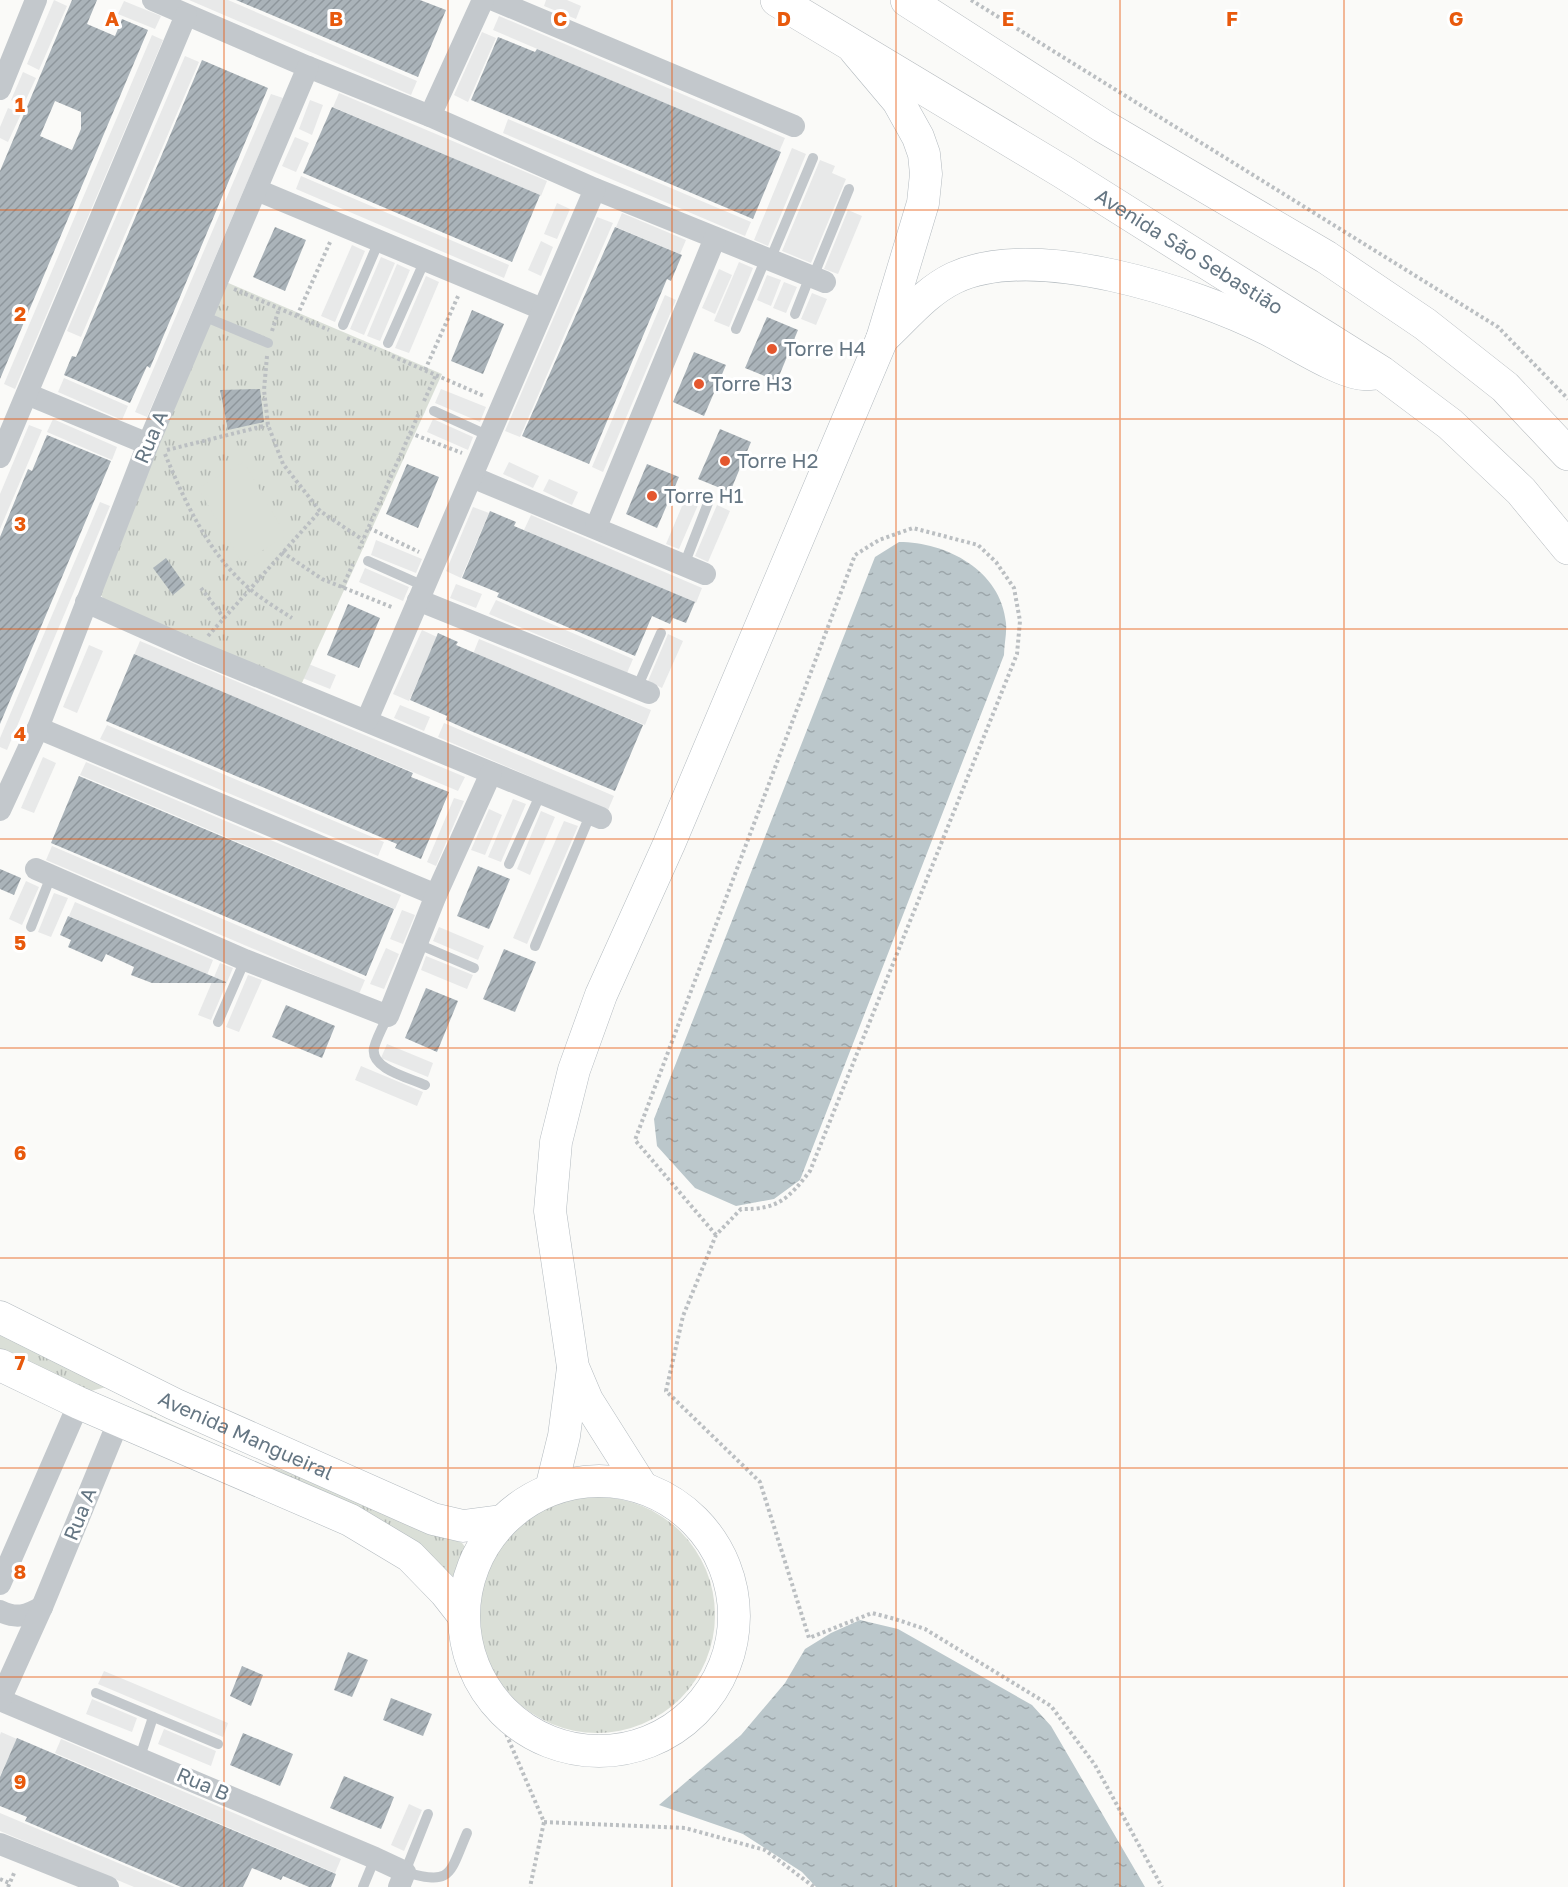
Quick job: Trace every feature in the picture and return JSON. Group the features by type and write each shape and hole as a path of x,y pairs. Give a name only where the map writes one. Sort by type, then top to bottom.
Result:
{"main road":[{"name":"Avenida São Sebastião","path":"777,0 853,48 1064,172 1382,373 1450,424 1521,491 1568,548"},
{"path":"907,0 1104,126 1326,257 1425,324 1504,387 1568,454"}],"street":[{"path":"1,81 36,0"},
{"path":"153,0 308,67 430,116 595,189 816,279"},
{"path":"430,116 483,0"},
{"path":"509,3 794,126"},
{"path":"0,457 11,419 27,394 186,15"},
{"path":"642,1487 587,1400 573,1367 550,1211 556,1142 574,1070 601,995 669,844 882,339 923,203 926,174 924,154 910,120 898,101 853,48"},
{"name":"Rua A","path":"0,810 38,728 148,444 308,67"},
{"path":"367,720 595,189"},
{"path":"257,190 542,309"},
{"path":"596,527 716,238"},
{"path":"882,339 922,299 955,278 999,266 1040,266 1132,280 1191,297 1247,319 1343,368 1362,375 1382,373"},
{"path":"27,394 148,444"},
{"path":"476,469 596,527 705,574"},
{"path":"418,600 643,691"},
{"path":"86,602 196,651 596,816"},
{"path":"38,728 436,895"},
{"path":"44,873 245,960 388,1016 436,895 491,772"},
{"name":"Avenida Mangueiral","path":"0,1317 174,1404 433,1519 463,1526 501,1521"},
{"name":"Avenida Mangueiral","path":"0,1365 79,1403 350,1520 410,1556 445,1592 462,1615"},
{"path":"551,1489 564,1436 573,1367"},
{"path":"0,1584 79,1403 106,1396 174,1404"},
{"name":"Rua A","path":"0,1700 42,1607 119,1420"},
{"path":"596,1480 642,1487 683,1508 714,1542 732,1584 735,1629 723,1673 697,1711 660,1738 615,1751 569,1749 527,1731 492,1701 470,1660 462,1615 467,1581 480,1549 501,1521 524,1502 551,1489 596,1480"},
{"path":"0,1611 27,1616 42,1607"},
{"name":"Rua B","path":"0,1700 140,1757 375,1858 402,1879"},
{"path":"0,1844 108,1887"}],"lane":[{"path":"735,329 813,158"},
{"path":"795,315 816,279 849,189"},
{"path":"343,325 379,241"},
{"path":"388,343 425,260"},
{"path":"203,316 268,343"},
{"path":"434,411 489,436"},
{"path":"684,565 710,498"},
{"path":"368,561 418,600"},
{"path":"643,691 661,633"},
{"path":"509,864 541,793"},
{"path":"535,946 596,816"},
{"path":"31,927 44,873"},
{"path":"418,944 474,968"},
{"path":"218,1022 245,960"},
{"path":"388,1016 374,1048 379,1065 425,1085"},
{"path":"96,1693 218,1744"},
{"path":"140,1757 153,1717"},
{"path":"428,1814 402,1879 439,1878 450,1873 467,1833"},
{"path":"363,1887 375,1858"}],"path":[{"path":"971,0 1498,327 1568,399"},
{"path":"297,316 339,223"},
{"path":"425,370 467,278"},
{"path":"217,282 502,403"},
{"path":"279,309 268,343 264,390 268,425 283,464 320,511 363,540"},
{"path":"342,588 435,375"},
{"path":"268,425 164,450 184,501 221,558 250,589 292,618"},
{"path":"410,433 476,469"},
{"path":"196,651 320,511"},
{"path":"369,528 436,560"},
{"path":"716,1235 635,1140 855,555 879,540 913,528 978,545 996,562 1014,588 1020,621 1017,654 810,1171 789,1197 762,1210 741,1209 716,1235 683,1316 666,1390 760,1482 809,1638 872,1612 925,1629 1051,1706 1095,1765 1162,1887"},
{"path":"282,552 322,579 342,588 418,600"},
{"path":"201,588 224,618"},
{"path":"492,1701 544,1822 530,1887"},
{"path":"544,1822 685,1828 765,1850 814,1887"},
{"path":"0,1879 9,1883"}],"shaded area":[{"path":"54,0 67,6 39,70 27,64"},
{"path":"189,0 228,0 417,81 411,95"},
{"path":"546,0 567,0 581,6 576,19 544,6"},
{"path":"124,1 161,16 155,29 118,14"},
{"path":"499,16 785,138 779,152 493,30"},
{"path":"482,32 496,38 468,102 454,95"},
{"path":"152,35 163,40 15,389 4,384"},
{"path":"185,56 199,62 81,337 67,331"},
{"path":"23,72 36,78 23,106 11,100"},
{"path":"339,93 547,181 541,196 333,107"},
{"path":"271,94 283,98 147,417 135,412"},
{"path":"310,100 323,105 312,135 299,129"},
{"path":"8,108 21,114 8,142 0,138 0,127"},
{"path":"508,119 751,222 745,236 503,133"},
{"path":"295,137 309,143 296,172 282,166"},
{"path":"792,148 806,154 768,246 754,240"},
{"path":"820,160 835,166 832,173 846,179 811,263 782,251"},
{"path":"301,176 509,265 504,278 296,189"},
{"path":"557,203 570,209 557,239 544,234"},
{"path":"848,210 862,216 838,274 824,269"},
{"path":"622,213 686,240 680,254 616,227"},
{"path":"597,217 613,223 520,437 505,431"},
{"path":"541,241 553,247 541,276 528,270"},
{"path":"352,245 365,251 335,322 321,316"},
{"path":"381,257 395,263 364,335 350,329"},
{"path":"739,262 753,268 729,327 714,321"},
{"path":"397,264 410,270 380,341 367,336"},
{"path":"719,269 732,275 715,314 702,308"},
{"path":"767,275 781,280 771,306 757,300"},
{"path":"426,276 439,282 409,353 395,348"},
{"path":"784,282 797,287 786,313 773,308"},
{"path":"812,293 827,299 816,325 801,319"},
{"path":"665,295 676,300 603,472 592,467"},
{"path":"64,378 128,406 122,420 58,392"},
{"path":"441,389 486,407 480,422 435,403"},
{"path":"53,419 117,447 112,460 47,432"},
{"path":"433,419 473,437 468,450 427,432"},
{"path":"29,425 42,430 0,529 0,494"},
{"path":"509,462 539,476 533,488 503,474"},
{"path":"549,479 578,492 572,505 543,491"},
{"path":"688,492 701,498 679,549 666,544"},
{"path":"100,502 110,506 7,750 0,747 0,738"},
{"path":"717,505 730,511 708,562 695,556"},
{"path":"473,507 489,513 461,578 446,571"},
{"path":"531,515 702,588 696,603 524,530"},
{"path":"376,540 422,559 416,573 371,555"},
{"path":"365,568 409,587 403,601 359,582"},
{"path":"456,584 482,594 476,608 450,598"},
{"path":"496,600 633,659 627,673 489,614"},
{"path":"422,630 437,637 409,701 393,694"},
{"path":"668,634 683,641 662,688 648,681"},
{"path":"479,639 651,710 645,725 473,654"},
{"path":"140,641 465,777 458,791 134,655"},
{"path":"89,645 103,651 77,713 63,707"},
{"path":"266,647 336,675 330,689 260,661"},
{"path":"400,705 430,717 424,731 394,718"},
{"path":"444,723 614,796 608,810 438,737"},
{"path":"107,725 384,842 378,856 100,739"},
{"path":"43,757 56,763 34,813 21,808"},
{"path":"86,762 401,895 395,909 80,775"},
{"path":"454,798 464,801 436,866 427,862"},
{"path":"513,799 526,804 501,862 488,857"},
{"path":"489,809 502,815 485,855 471,850"},
{"path":"541,811 555,817 530,875 517,869"},
{"path":"564,821 578,826 527,944 513,938"},
{"path":"52,846 365,980 359,994 46,860"},
{"path":"26,881 39,887 22,925 9,919"},
{"path":"54,893 68,898 51,937 38,932"},
{"path":"75,902 213,960 207,975 69,916"},
{"path":"402,910 415,915 403,944 390,939"},
{"path":"439,927 484,946 478,960 433,941"},
{"path":"386,948 399,954 384,989 370,984"},
{"path":"426,956 473,975 467,989 421,970"},
{"path":"220,963 233,968 211,1020 198,1015"},
{"path":"248,975 262,980 239,1032 226,1027"},
{"path":"387,1044 433,1063 428,1077 381,1058"},
{"path":"361,1066 423,1092 417,1106 355,1080"},
{"path":"104,1671 228,1723 223,1737 98,1684"},
{"path":"92,1699 137,1718 132,1732 86,1714"},
{"path":"164,1729 216,1751 211,1766 158,1744"},
{"path":"1,1732 17,1739 0,1776 0,1735"},
{"path":"61,1739 341,1859 335,1873 55,1753"},
{"path":"409,1804 422,1810 404,1851 391,1845"},
{"path":"0,1813 175,1887 134,1887 0,1831"}],"green space":[{"path":"226,282 442,374 301,685 107,603 100,594 98,582"},
{"path":"244,462 286,536 242,563 198,488"},
{"path":"0,1335 110,1386 87,1392 0,1353"},
{"path":"108,1402 148,1414 258,1463 323,1482 462,1543 466,1548 452,1583"},
{"path":"585,1497 609,1497 631,1502 653,1511 681,1531 695,1549 706,1570 713,1592 715,1615 713,1638 706,1660 695,1681 681,1699 653,1719 631,1728 609,1733 585,1733 563,1728 541,1719 522,1707 505,1690 493,1671 484,1649 479,1627 479,1603 484,1581 493,1559 505,1540 522,1523 541,1511 563,1502"}],"water":[{"path":"899,542 935,547 968,563 982,574 994,588 1002,604 1006,623 1004,655 800,1180 774,1199 736,1206 695,1188 657,1146 654,1119 875,557"},
{"path":"860,1620 898,1629 1032,1705 1051,1726 1145,1887 816,1887 802,1872 743,1834 659,1805 741,1735 785,1683 805,1649 831,1633"}],"building":[{"path":"72,0 97,0 87,24 115,36 122,19 148,30 0,379 0,171","holes":["55,101 81,112 81,129 72,150 40,136"]},
{"path":"236,0 420,0 446,10 418,77"},
{"path":"498,37 535,52 537,49 781,152 753,219 471,100"},
{"path":"202,60 268,88 150,368 147,366 130,403 64,375 72,356 76,357"},
{"path":"332,107 540,195 512,262 303,173"},
{"path":"275,227 306,240 285,291 253,277"},
{"path":"615,227 682,255 671,281 667,279 589,464 522,436"},
{"path":"472,310 504,324 483,374 451,361"},
{"name":"Torre H4","path":"767,317 798,330 777,381 745,368"},
{"name":"Torre H3","path":"694,352 726,365 704,416 673,402"},
{"path":"260,389 264,422 228,430 220,390"},
{"name":"Torre H2","path":"720,429 751,442 730,492 698,479"},
{"path":"47,435 111,461 0,724 0,537 28,469 32,471"},
{"path":"407,464 439,477 418,528 386,514"},
{"name":"Torre H1","path":"647,464 679,477 657,528 626,514"},
{"path":"490,511 516,522 514,526 695,602 686,623 673,618 670,624 652,616 635,656 497,597 499,593 462,578"},
{"path":"166,558 185,585 173,595 153,568"},
{"path":"348,604 380,618 359,668 327,655"},
{"path":"438,633 458,642 456,645 643,725 615,791 473,732 446,720 447,716 410,700"},
{"path":"134,654 413,773 411,777 449,792 421,859 395,848 397,844 106,721"},
{"path":"79,776 394,909 366,976 51,843"},
{"path":"478,866 510,879 489,929 457,916"},
{"path":"0,869 21,878 14,895 0,889"},
{"path":"68,916 226,983 152,983 131,975 134,967 106,954 102,962 68,947 71,940 60,935"},
{"path":"504,949 536,962 515,1012 483,999"},
{"path":"426,988 458,1001 437,1052 405,1038"},
{"path":"286,1005 335,1026 322,1058 272,1037"},
{"path":"348,1652 368,1660 352,1697 334,1690"},
{"path":"242,1666 263,1675 251,1706 230,1696"},
{"path":"391,1698 432,1714 423,1736 383,1720"},
{"path":"243,1733 293,1754 280,1786 230,1765"},
{"path":"17,1738 336,1874 331,1887 309,1887 283,1876 281,1880 252,1868 243,1887 181,1887 25,1821 27,1817 0,1806 0,1777"},
{"path":"344,1776 394,1797 381,1829 330,1808"}],"place":[{"name":"Torre H4","path":"772,349"},
{"name":"Torre H3","path":"699,384"},
{"name":"Torre H2","path":"725,461"},
{"name":"Torre H1","path":"652,496"}]}
